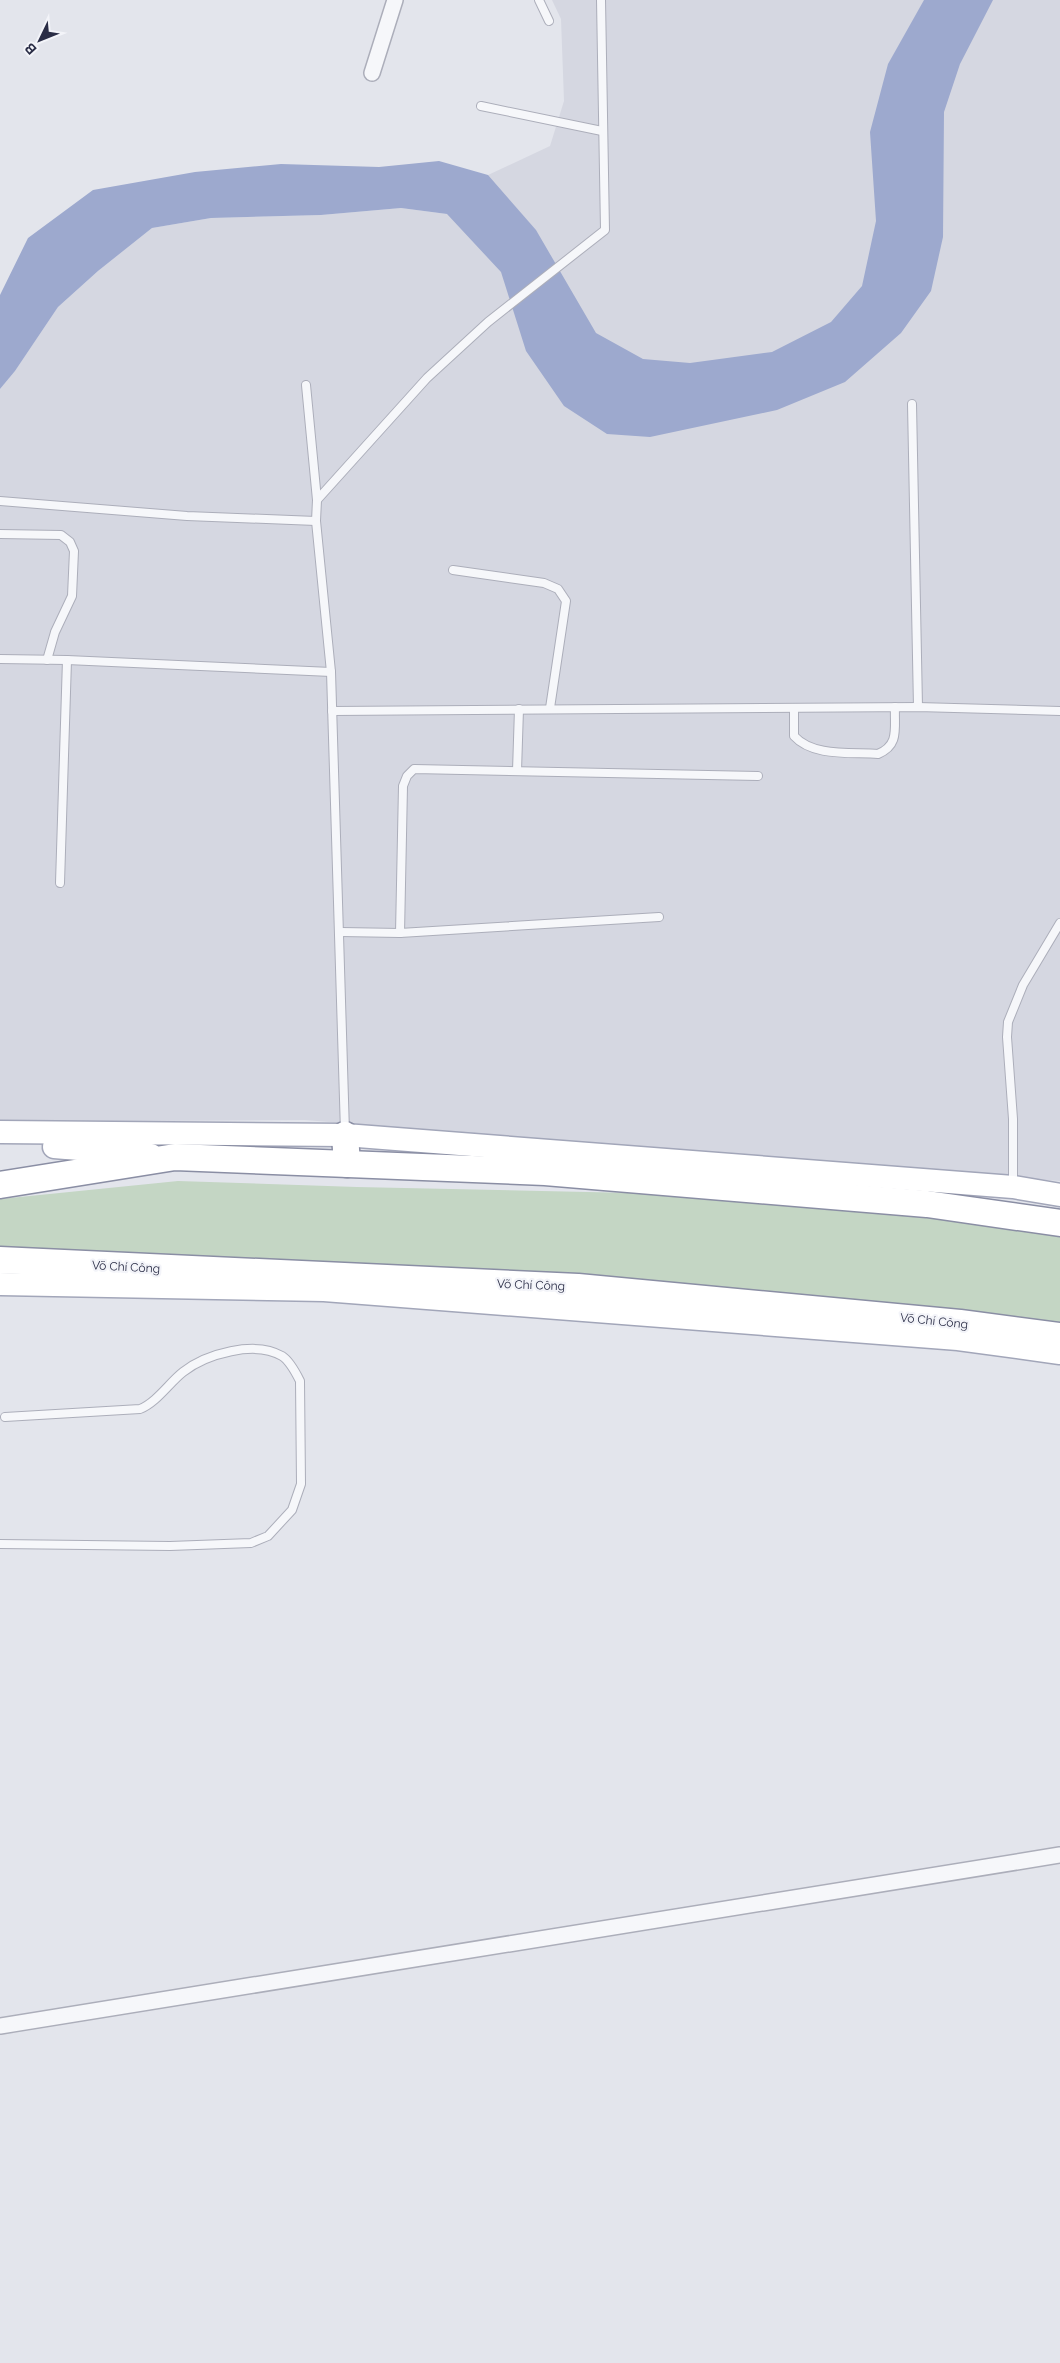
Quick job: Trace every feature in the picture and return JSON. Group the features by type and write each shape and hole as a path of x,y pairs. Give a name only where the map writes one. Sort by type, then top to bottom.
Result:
{"highway":[{"path":"345,1135 347,1164"},
{"path":"0,1185 175,1157 545,1172 917,1203 1060,1224"},
{"name":"Võ Chí Công","path":"0,1260 578,1287 950,1322 1060,1336"}],"main road":[{"path":"0,1132 345,1135 1013,1187 1060,1195"},
{"path":"0,1147 58,1146 175,1157"},
{"name":"Võ Chí Công","path":"0,1284 324,1290 958,1339 1060,1354"}],"street":[{"path":"372,73 396,0"},
{"path":"0,2026 1060,1855"}],"lane":[{"path":"539,0 548,21"},
{"path":"317,500 427,378 488,322 605,230 601,0"},
{"path":"480,106 602,131"},
{"path":"306,385 317,500 316,522 331,672 341,932 345,1135"},
{"path":"912,404 918,707"},
{"path":"0,501 186,516 316,522"},
{"path":"0,534 61,535 70,542 74,551 72,596 55,632 47,660"},
{"path":"453,570 544,583 558,589 566,601 550,708"},
{"path":"0,659 67,660 331,672"},
{"path":"60,883 67,660"},
{"path":"794,708 794,736 801,744 812,749 878,754 888,750 894,741 895,707"},
{"path":"332,711 550,708 918,707 1060,711"},
{"path":"517,770 519,709"},
{"path":"400,933 403,786 414,769 758,776"},
{"path":"341,932 400,933 659,917"},
{"path":"1013,1187 1012,1119 1006,1036 1008,1022 1023,985 1060,923"},
{"path":"0,1544 170,1546 251,1543 268,1536 280,1525 292,1510 301,1484 300,1381 293,1368 282,1356 257,1349 222,1352 195,1363 176,1378 149,1406 140,1410 5,1417"}],"shaded area":[{"path":"552,0 1060,0 1060,1181 305,1120 0,1122 0,389 15,371 58,307 98,271 152,228 211,218 321,215 401,208 447,214 488,175 550,146 564,101 561,19"}],"green space":[{"path":"178,1181 724,1195 1060,1231 1060,1322 965,1311 0,1251 0,1199"}],"water":[{"path":"924,0 993,0 960,64 944,112 943,237 931,291 901,333 845,382 777,410 650,437 607,434 564,406 526,351 501,272 447,214 401,208 321,215 211,218 152,228 98,271 58,307 15,371 0,389 0,295 28,238 93,190 195,172 281,164 379,167 439,161 488,175 536,230 596,333 643,359 690,363 772,352 831,322 862,286 876,221 870,132 888,64"}]}
